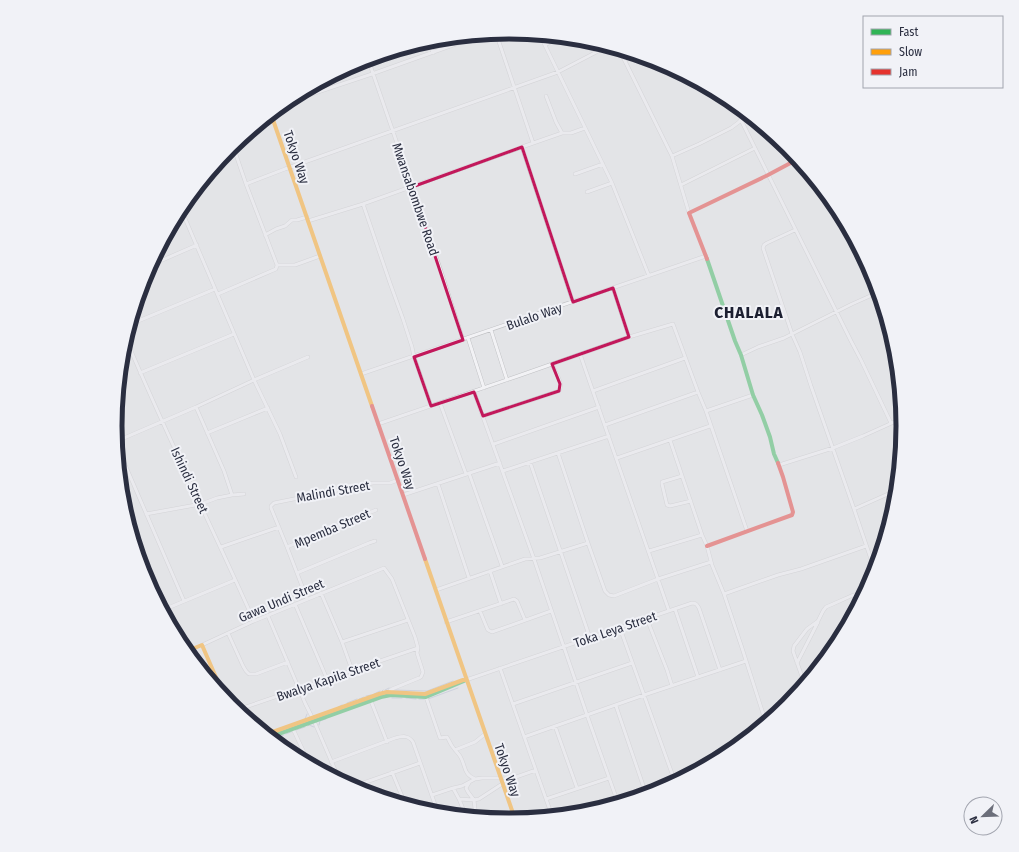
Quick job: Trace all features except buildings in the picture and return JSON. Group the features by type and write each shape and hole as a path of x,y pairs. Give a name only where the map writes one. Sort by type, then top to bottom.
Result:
{"street":[{"path":"498,39 532,143"},
{"path":"543,41 612,183 649,276"},
{"path":"545,44 551,41"},
{"path":"310,95 463,42"},
{"path":"430,47 433,53"},
{"path":"246,184 558,72 601,50"},
{"path":"623,56 672,156 690,213 779,465 793,514 707,546"},
{"name":"Mwansabombwe Road","path":"370,65 463,340"},
{"path":"546,96 562,133"},
{"path":"672,156 731,128 743,117"},
{"name":"Tokyo Way","path":"273,120 512,813"},
{"path":"741,120 891,423"},
{"path":"265,235 285,226 292,220 307,219 363,204 532,143 562,133 571,133 586,128"},
{"path":"522,147 573,302"},
{"path":"681,185 755,148"},
{"path":"218,294 276,269 276,265 235,153"},
{"path":"690,213 792,162"},
{"path":"575,174 603,164"},
{"path":"587,192 612,183"},
{"path":"363,204 431,406"},
{"path":"184,216 254,380 268,408 296,477"},
{"path":"795,230 767,243 763,248 872,562"},
{"path":"159,261 197,245"},
{"path":"276,265 295,265 320,256"},
{"name":"Bulalo Way","path":"361,374 706,256"},
{"path":"137,321 216,288"},
{"path":"613,288 629,337"},
{"path":"741,355 784,338 873,294"},
{"path":"378,424 474,392 629,337 673,324 706,411 747,531"},
{"path":"491,330 507,380"},
{"path":"140,373 234,334"},
{"path":"468,338 484,388"},
{"name":"Ishindi Street","path":"130,350 162,422 254,621"},
{"path":"580,354 669,611"},
{"path":"123,439 308,357"},
{"path":"593,390 685,358"},
{"path":"483,416 559,392 561,388 560,384 552,364"},
{"path":"474,392 494,444 586,715 616,798"},
{"path":"605,425 698,392"},
{"path":"706,411 754,395"},
{"path":"440,403 502,566"},
{"path":"196,407 226,476 232,495"},
{"path":"494,444 599,407"},
{"path":"207,433 268,408"},
{"path":"779,465 833,448 896,421"},
{"path":"617,458 710,426"},
{"path":"503,471 609,436"},
{"path":"670,440 707,546 711,562 724,594 764,718"},
{"path":"558,453 588,543 605,591 608,595 614,596 658,579 711,562"},
{"path":"124,461 184,601"},
{"path":"530,462 590,638"},
{"path":"403,495 500,463"},
{"path":"682,476 662,482 667,505 670,506 691,501"},
{"name":"Malindi Street","path":"279,527 271,508 274,503 373,483 390,483 398,480"},
{"path":"438,484 469,578"},
{"path":"854,509 890,493"},
{"path":"146,514 201,504 217,498 244,494"},
{"name":"Mpemba Street","path":"287,547 376,510"},
{"path":"221,547 279,527 307,599"},
{"path":"649,551 702,535"},
{"path":"297,573 375,541"},
{"path":"436,590 527,558 540,558 588,543"},
{"path":"724,594 866,546"},
{"name":"Gawa Undi Street","path":"193,648 254,621 384,568 392,578 408,620"},
{"path":"490,571 501,604"},
{"path":"168,608 235,580"},
{"path":"321,593 352,670"},
{"path":"797,663 823,611 829,606 858,594"},
{"path":"446,622 515,599 526,620"},
{"name":"Toka Leya Street","path":"466,680 692,603 697,604 720,670"},
{"path":"295,604 327,679"},
{"path":"675,609 698,677"},
{"path":"480,611 487,628 491,632 551,611"},
{"path":"268,616 336,772"},
{"path":"647,619 672,686"},
{"path":"342,642 408,620 415,637 423,672 421,677 392,689 387,694"},
{"path":"802,679 793,651 794,646 807,629 819,620"},
{"path":"620,628 673,777"},
{"path":"228,633 243,666 249,674 256,674 288,662"},
{"path":"202,644 216,678"},
{"name":"Bwalya Kapila Street","path":"244,708 418,648"},
{"path":"524,737 746,661"},
{"path":"513,704 632,663"},
{"path":"500,668 550,811"},
{"path":"273,732 387,694 426,697 457,683 463,676 463,671"},
{"path":"276,735 369,697 387,694 425,694 466,680"},
{"path":"457,683 463,684 469,688"},
{"path":"426,697 440,738 447,737 460,757 466,773 475,779"},
{"path":"370,700 386,742"},
{"path":"616,706 644,789"},
{"path":"555,726 577,788"},
{"path":"293,728 305,755"},
{"path":"455,750 475,742 485,734"},
{"path":"331,762 401,737 408,737 413,742 436,806"},
{"path":"361,784 420,763"},
{"path":"459,799 479,799 487,795 501,782 536,770"},
{"path":"392,772 402,798"},
{"path":"432,795 462,786 475,779 482,778 501,782"},
{"path":"546,799 609,778"},
{"path":"470,782 466,788 474,800 475,811"},
{"path":"453,788 464,810"}],"highlighted area":[{"path":"522,147 573,302 613,288 629,337 552,364 560,384 559,391 483,416 474,392 431,406 414,357 463,340 412,187"}],"waterway":[{"path":"394,690 427,691 453,681"},
{"path":"385,690 389,688"},
{"path":"428,699 458,688"},
{"path":"374,694 380,691"},
{"path":"366,696 371,695"},
{"path":"359,699 364,697"},
{"path":"392,698 402,698"},
{"path":"406,698 416,699"},
{"path":"347,703 357,699"},
{"path":"419,699 424,699"},
{"path":"338,707 342,705"},
{"path":"305,719 307,714"},
{"path":"319,725 320,721 326,719"},
{"path":"308,726 314,727"},
{"path":"296,730 305,727"},
{"path":"286,734 293,731"}],"traffic: fast":[{"path":"707,259 741,355 753,395 762,415 778,463"},
{"path":"276,735 381,697 391,695 426,697 464,681"}],"traffic: slow":[{"path":"273,120 372,406"},
{"path":"425,559 513,813"},
{"path":"193,649 202,645 216,678"},
{"path":"273,732 379,694 387,692 425,694 466,680"}],"traffic: jam":[{"path":"707,259 689,213 792,162"},
{"path":"372,406 425,559"},
{"path":"707,546 792,515 793,512 778,463"}],"district":[{"name":"CHALALA","path":"749,312"}]}
